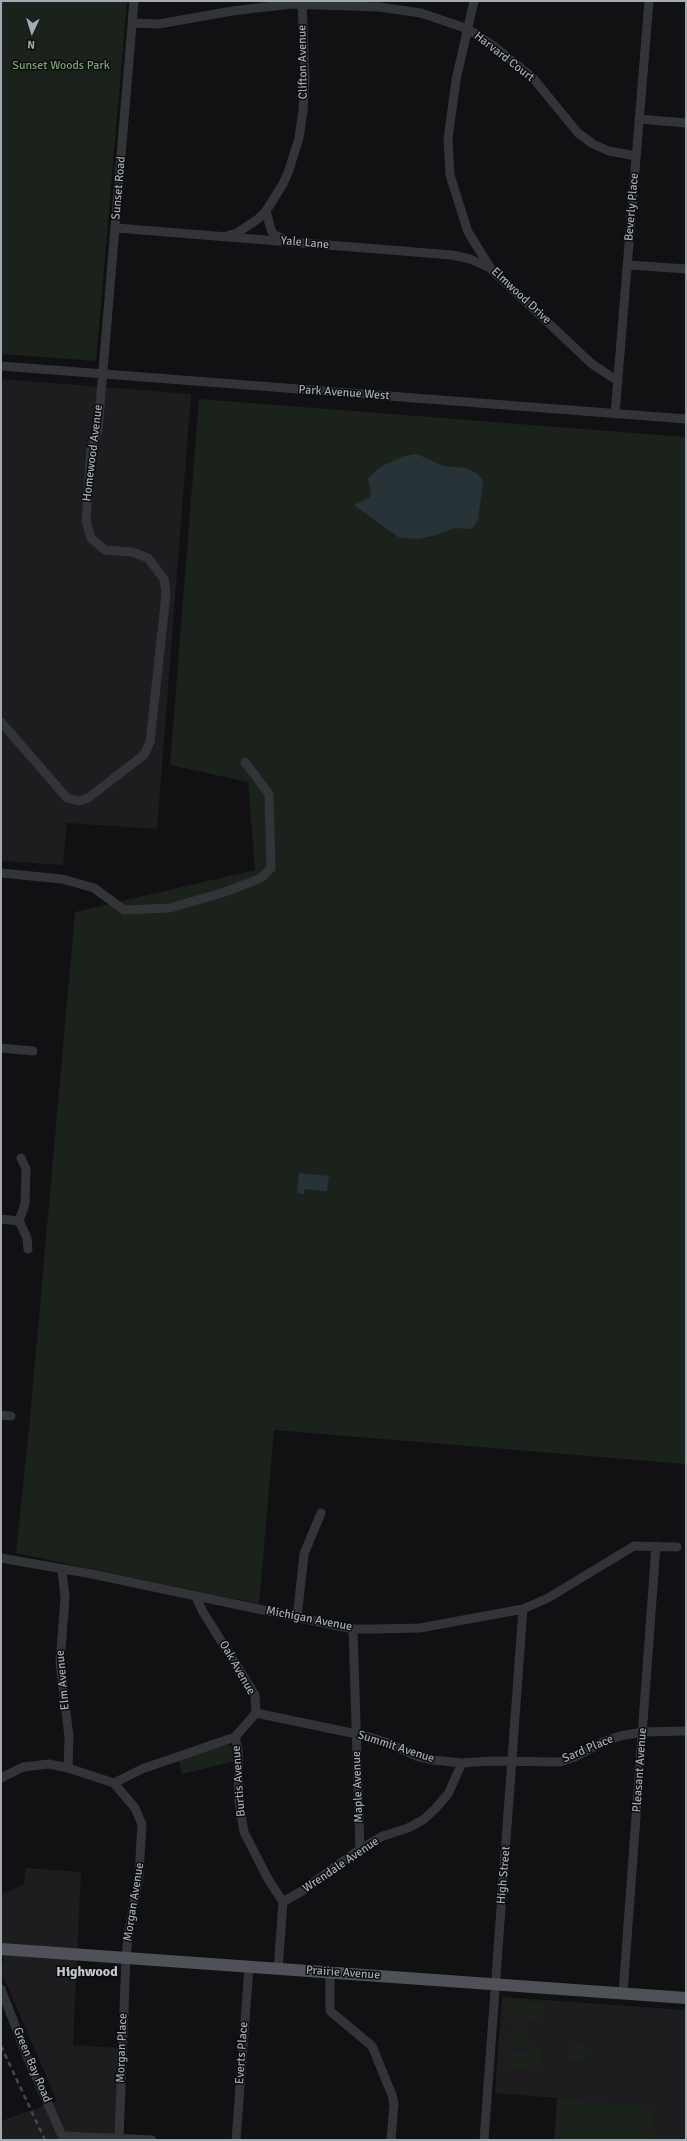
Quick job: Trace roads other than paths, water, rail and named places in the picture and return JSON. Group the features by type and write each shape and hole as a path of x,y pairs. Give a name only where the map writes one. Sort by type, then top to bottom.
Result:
{"main road":[{"name":"Prairie Avenue","path":"1,1949 686,1998"}],"street":[{"name":"Sunset Road","path":"102,374 116,228 134,1"},
{"name":"Elmwood Drive","path":"474,1 450,114 448,153 450,175 468,232 491,269 592,364 618,381"},
{"name":"Beverly Place","path":"615,414 649,1"},
{"name":"Harvard Court","path":"132,23 159,24 232,11 302,2 405,10 449,21 468,29 495,46 534,78 578,133 593,144 609,152 636,156"},
{"name":"Clifton Avenue","path":"226,236 236,233 258,219 266,211 283,184 300,132 305,79 302,2"},
{"path":"639,119 686,123"},
{"path":"266,211 274,235 287,241"},
{"name":"Yale Lane","path":"116,228 452,254 470,258 491,269"},
{"path":"628,265 686,269"},
{"name":"Park Avenue West","path":"1,366 686,419"},
{"name":"Homewood Avenue","path":"1,722 67,798 79,801 88,798 144,755 150,742 166,594 164,579 148,558 132,552 105,550 91,538 87,527 86,508 91,449 98,430 102,374"},
{"path":"1,873 62,878 94,888 124,910 170,908 209,897 261,878 271,868 269,794 245,762"},
{"path":"1,1048 33,1051"},
{"path":"21,1158 26,1169 26,1176 25,1204 19,1220 27,1238 28,1249"},
{"path":"1,1219 19,1220"},
{"path":"1,1416 11,1416"},
{"path":"297,1618 304,1554 321,1513"},
{"name":"Michigan Avenue","path":"1,1558 62,1569 353,1629 420,1628 523,1609 548,1598 634,1546 676,1547"},
{"name":"Pleasant Avenue","path":"623,1994 644,1732 656,1546"},
{"name":"Elm Avenue","path":"62,1569 65,1598 60,1662 70,1737 68,1768"},
{"name":"Oak Avenue","path":"196,1597 202,1612 251,1687 256,1702 256,1713"},
{"name":"High Street","path":"484,2140 523,1609"},
{"name":"Maple Avenue","path":"353,1629 360,1849"},
{"path":"235,1737 256,1713"},
{"name":"Summit Avenue","path":"256,1713 356,1734 388,1743 416,1756 462,1763 513,1761"},
{"name":"Sard Place","path":"513,1761 544,1763 560,1762 575,1757 603,1742 620,1736 644,1732 686,1731"},
{"name":"Burtis Avenue","path":"114,1783 142,1768 235,1737 238,1749 239,1802 244,1832 268,1879 283,1902"},
{"name":"Wrendale Avenue","path":"283,1902 302,1891 360,1849 383,1836 408,1828 427,1816 448,1794 462,1763"},
{"path":"1,1778 23,1767 42,1764 68,1768 114,1783"},
{"name":"Morgan Avenue","path":"114,1783 135,1808 142,1824 140,1875 128,1936 126,1958"},
{"path":"278,1969 283,1902"},
{"name":"Morgan Place","path":"119,2138 126,1958"},
{"name":"Everts Place","path":"236,2140 249,1967"},
{"path":"330,1972 330,2011 372,2046 392,2095 394,2104 391,2140"},
{"name":"Green Bay Road","path":"1,1989 28,2059 64,2138"},
{"path":"64,2138 119,2138 152,2140"}],"railway":[{"path":"1,2046 45,2140"}],"district":[{"name":"Highwood","path":"87,1972"}],"park label":[{"name":"Sunset Woods Park","path":"61,66"}]}
